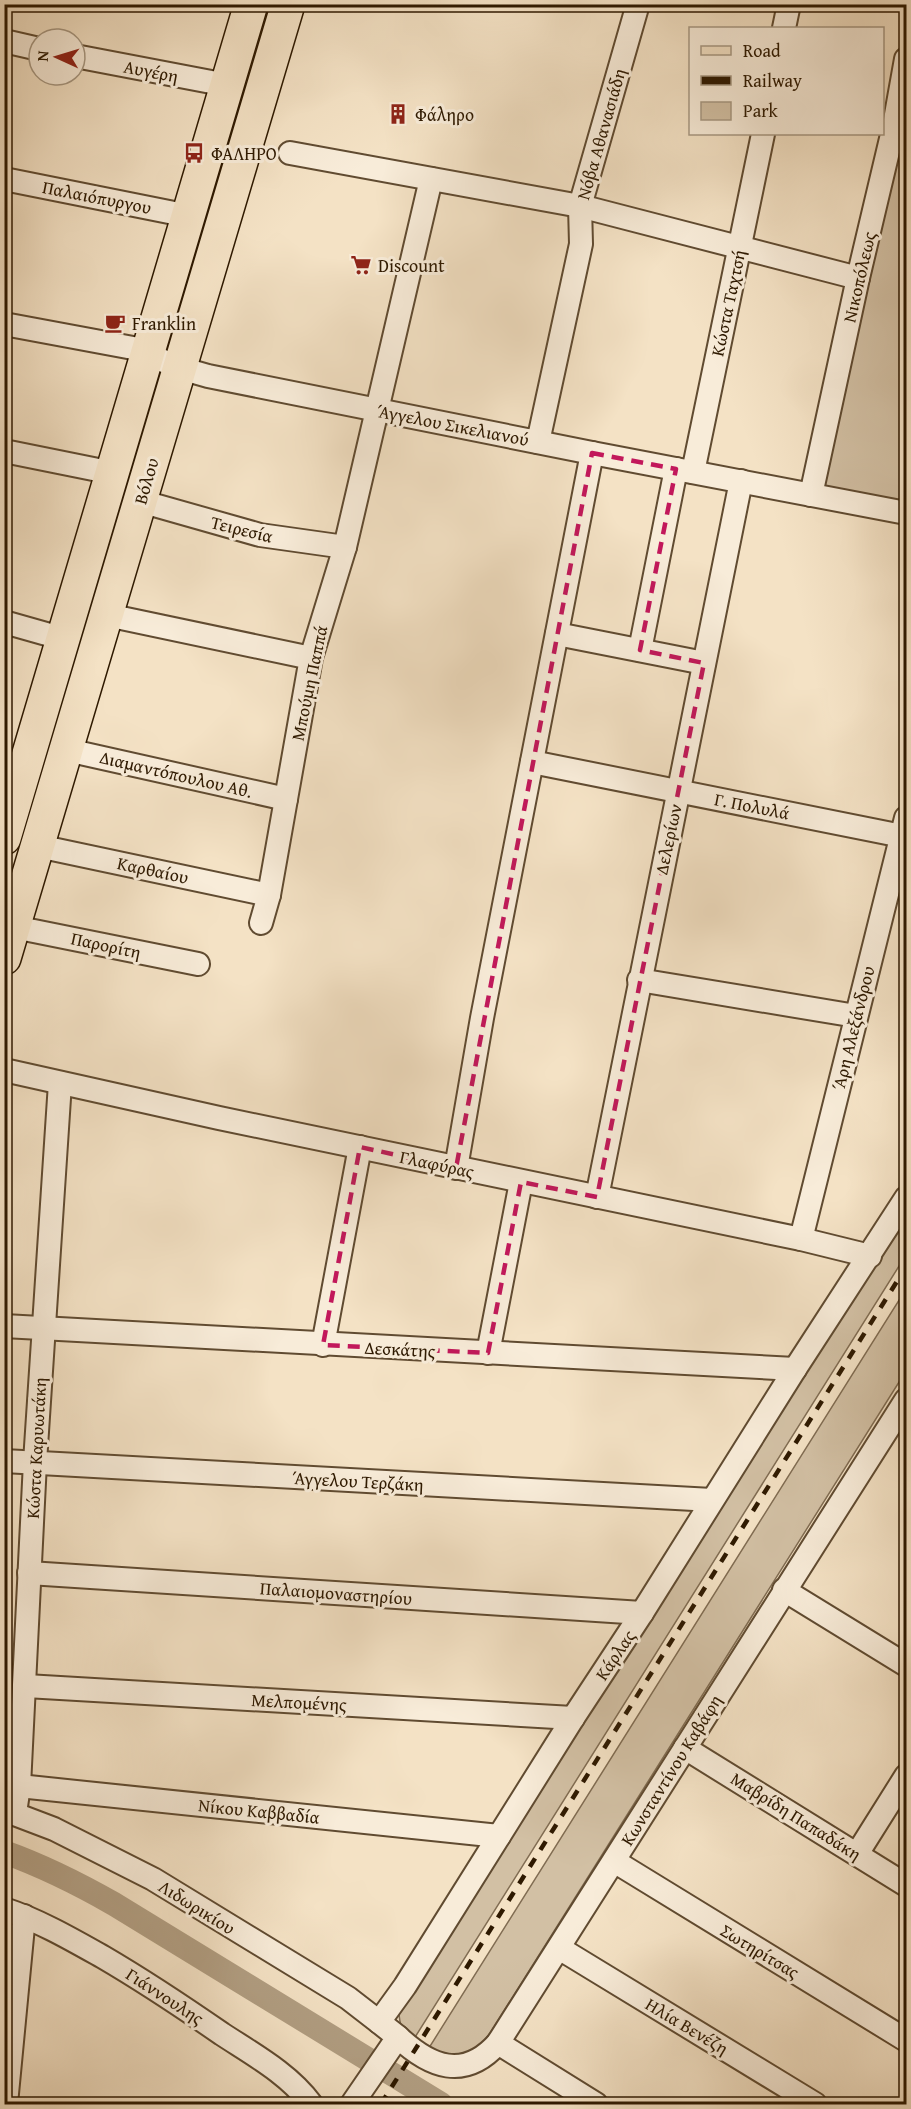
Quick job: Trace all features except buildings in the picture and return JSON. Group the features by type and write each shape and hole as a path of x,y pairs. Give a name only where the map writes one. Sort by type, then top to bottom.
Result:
{"main road":[{"name":"Βόλου","path":"4,838 12,788 64,639 251,4"},
{"name":"Βόλου","path":"4,958 288,4"}],"street":[{"name":"Νόβα Αθανασιάδη","path":"538,442 581,244 580,206 638,4"},
{"path":"784,27 789,4"},
{"path":"4,41 27,46"},
{"name":"Αυγέρη","path":"87,58 227,86"},
{"name":"Νικοπόλεως","path":"811,495 858,278 900,128 906,59"},
{"name":"Κώστα Ταχτσή","path":"640,650 739,248 763,135"},
{"path":"290,153 580,206 858,278"},
{"name":"Παλαιόπυργου","path":"4,179 189,216"},
{"name":"Μπούμη Παππά","path":"261,923 269,895 311,658 345,547 431,179"},
{"name":"Άγγελου Σικελιανού","path":"4,324 133,348 200,374 376,411 906,513"},
{"path":"4,451 113,473"},
{"path":"456,1168 482,1018 592,453"},
{"name":"Δελερίων","path":"597,1197 741,481"},
{"name":"Τειρεσία","path":"140,501 261,535 345,547"},
{"path":"107,615 311,658"},
{"path":"4,622 64,639"},
{"path":"557,634 704,663"},
{"name":"Διαμαντόπουλου Αθ.","path":"67,750 286,799"},
{"name":"Γ. Πολυλά","path":"532,762 678,791 904,827"},
{"name":"Άρη Αλεξάνδρου","path":"801,1239 855,1016 897,895 904,827"},
{"name":"Καρθαίου","path":"38,846 269,895"},
{"name":"Παρορίτη","path":"14,927 198,964"},
{"path":"639,980 855,1016"},
{"name":"Γλαφύρας","path":"4,1070 521,1182 801,1239 870,1256"},
{"name":"Κώστα Καρυωτάκη","path":"10,1811 20,1786 35,1462 60,1083"},
{"path":"323,1344 360,1147"},
{"path":"488,1353 521,1182"},
{"name":"Κάρλας","path":"379,2022 405,1986 573,1718 906,1198"},
{"name":"Δεσκάτης","path":"4,1326 795,1369"},
{"name":"Κωνσταντίνου Καβάφη","path":"395,2041 423,2058 447,2066 475,2061 487,2054 498,2043 906,1400"},
{"name":"Άγγελου Τερζάκη","path":"4,1461 712,1500"},
{"name":"Παλαιομοναστηρίου","path":"29,1573 642,1613"},
{"path":"784,1590 906,1665"},
{"name":"Μελπομένης","path":"26,1686 573,1718"},
{"name":"Μαβρίδη Παπαδάκη","path":"685,1748 906,1885"},
{"path":"857,1854 906,1776"},
{"name":"Νίκου Καββαδία","path":"20,1786 499,1836"},
{"name":"Λιδωρικίου","path":"10,1811 54,1829 153,1879 348,1998 379,2022"},
{"name":"Σωτηρίτσας","path":"614,1862 906,2040"},
{"path":"6,2104 14,1912"},
{"name":"Γιάννουλης","path":"14,1912 64,1935 156,1989 290,2080 311,2104"},
{"name":"Ηλία Βενέζη","path":"559,1948 815,2104"},
{"path":"352,2104 395,2041 379,2022"},
{"path":"498,2043 596,2104"}],"highlighted area":[{"path":"592,453 676,469 640,650 704,663 597,1197 521,1182 488,1353 323,1345 360,1147 456,1168"}],"green space":[{"path":"900,144 906,146 906,502 823,487"},
{"path":"906,1207 906,1255 412,2042 402,2028 399,2011"},
{"path":"906,1289 906,1371 490,2033 478,2047 463,2056 448,2057 427,2051"}],"waterway":[{"path":"4,1852 88,1889 441,2104"}],"railway":[{"path":"381,2104 906,1267"}],"place":[{"name":"Φάληρο","path":"398,114"},
{"name":"ΦΑΛΗΡΟ","path":"194,153"},
{"name":"Discount","path":"361,265"},
{"name":"Franklin","path":"115,323"}]}
